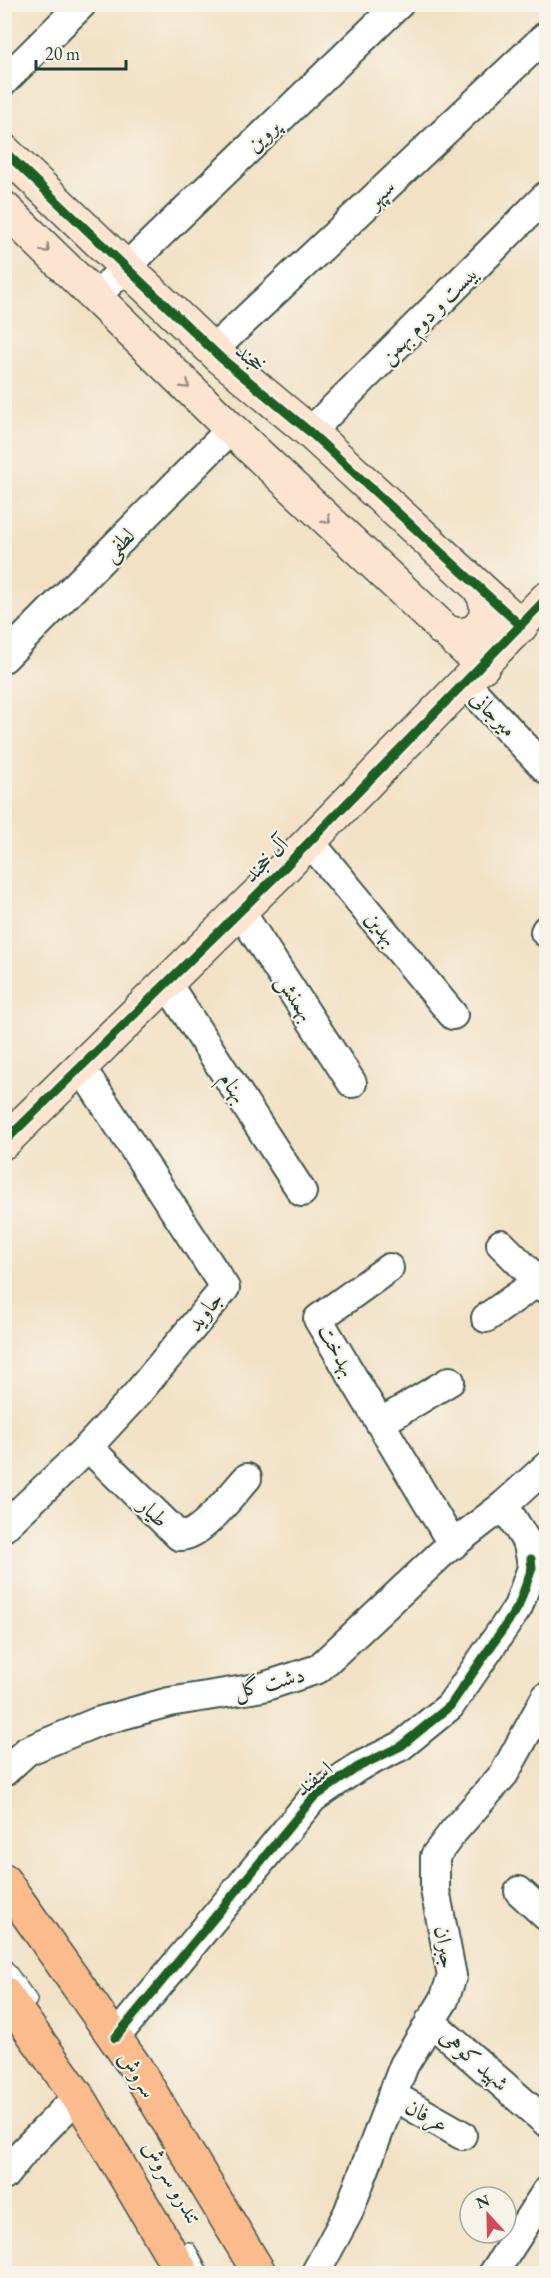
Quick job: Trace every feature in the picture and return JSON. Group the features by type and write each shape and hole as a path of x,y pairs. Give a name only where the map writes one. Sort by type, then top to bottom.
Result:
{"main road":[{"name":"سروش","path":"4,1881 115,2038 245,2244 260,2274"},
{"path":"4,1993 89,2094 186,2267"}],"street":[{"path":"4,81 82,4"},
{"name":"پروین","path":"95,297 399,4"},
{"name":"سپهر","path":"213,350 546,36"},
{"name":"خجند","path":"4,151 213,350 310,432 521,626"},
{"name":"بیست و دوم بهمن","path":"310,432 546,196"},
{"path":"4,208 231,429 441,628 475,675"},
{"name":"لطفی","path":"4,658 231,429"},
{"path":"441,628 457,635 473,632 480,626 487,610 486,602 478,587"},
{"name":"آل خجند","path":"4,1142 310,842 475,675 546,599"},
{"name":"میرجانی","path":"475,675 546,769"},
{"name":"بهدین","path":"310,842 453,1015"},
{"name":"بهمنش","path":"240,911 352,1083"},
{"name":"بهنام","path":"166,982 302,1192"},
{"name":"جاوید","path":"4,1527 88,1447 136,1395 225,1288 80,1066"},
{"path":"486,1318 543,1285 501,1244"},
{"name":"بهدخت","path":"389,1268 318,1319 453,1545"},
{"path":"380,1423 450,1381"},
{"name":"طیار","path":"88,1447 179,1536 188,1537 199,1530 247,1478"},
{"name":"دشت گل","path":"4,1772 27,1752 97,1722 169,1702 263,1687 318,1669 453,1545 504,1505 546,1467"},
{"path":"504,1505 539,1563"},
{"name":"اسفند","path":"115,2038 314,1798 358,1767 401,1746 450,1706 518,1607 532,1568 539,1563"},
{"name":"جبران","path":"315,2274 348,2213 404,2065 444,2000 453,1976 435,1890 435,1856 504,1774 546,1697"},
{"path":"519,1891 546,1916"},
{"name":"شهید کوهی","path":"430,2021 546,2122"},
{"path":"4,2176 24,2151 89,2094"},
{"name":"عرفان","path":"392,2095 462,2135"},
{"path":"492,2274 546,2192"}],"lane":[{"path":"4,1902 105,2044 243,2274"},
{"path":"4,1966 37,2011"}],"cycle path":[{"path":"4,151 221,358 310,432 521,626"},
{"path":"4,1142 278,874 546,599"},
{"path":"115,2038 313,1798 358,1767 401,1746 450,1706 518,1607 532,1568 531,1559"}]}
